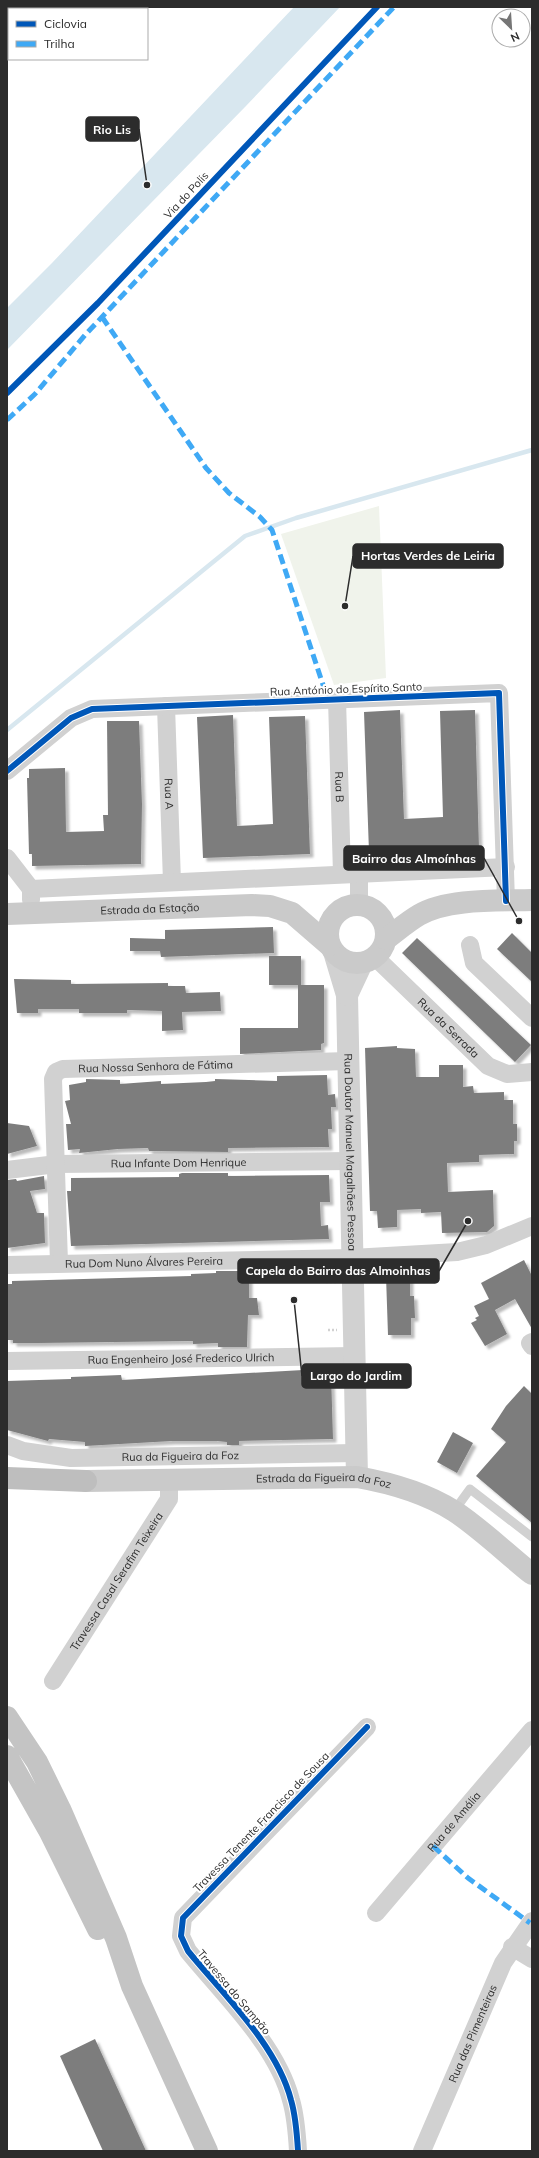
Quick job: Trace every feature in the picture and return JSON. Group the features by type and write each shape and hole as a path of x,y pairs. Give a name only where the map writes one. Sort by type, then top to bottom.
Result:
{"highway":[{"path":"7,1478 86,1481"}],"main road":[{"name":"Estrada da Estação","path":"292,913 332,950 348,962 368,960 383,948 386,939 420,914 450,905 469,902 532,900"},
{"name":"Estrada da Estação","path":"7,914 252,905 270,906 292,913 359,909 420,914"},
{"path":"332,950 327,935 328,925 333,916 359,909 383,921 386,939"},
{"name":"Estrada da Figueira da Foz","path":"86,1481 357,1477 390,1483 415,1492 454,1511 532,1574"},
{"path":"7,1717 37,1762 60,1809 116,1938 132,1986 207,2151"},
{"path":"7,1756 50,1832 99,1931 132,1986"}],"street":[{"name":"Rua António do Espírito Santo","path":"7,771 81,712 92,709 499,693 506,901"},
{"name":"Rua B","path":"337,700 350,874 359,909"},
{"name":"Rua A","path":"166,706 172,882"},
{"path":"7,858 31,889 31,913"},
{"path":"31,889 506,867"},
{"path":"470,945 474,963 532,1018"},
{"name":"Rua Doutor Manuel Magalhães Pessoa","path":"332,950 347,995 357,1477"},
{"name":"Rua Doutor Manuel Magalhães Pessoa","path":"347,995 368,960"},
{"name":"Rua da Serrada","path":"368,960 488,1066 508,1074 532,1072"},
{"name":"Rua Nossa Senhora de Fátima","path":"57,1164 53,1078 56,1072 63,1069 348,1061"},
{"name":"Rua Infante Dom Henrique","path":"7,1170 57,1164 350,1161"},
{"path":"57,1164 59,1263"},
{"name":"Rua Dom Nuno Álvares Pereira","path":"7,1265 352,1258 458,1252 486,1245 532,1226"},
{"path":"532,1342 530,1343 532,1346"},
{"name":"Rua Engenheiro José Frederico Ulrich","path":"7,1361 354,1356"},
{"name":"Rua da Figueira da Foz","path":"7,1445 23,1451 71,1458 356,1453"},
{"name":"Travessa Casal Serafim Teixeira","path":"53,1681 169,1500 169,1480"},
{"name":"Travessa Tenente Francisco de Sousa","path":"181,1936 183,1918 202,1896 367,1727"},
{"name":"Rua de Amália","path":"376,1913 532,1730"},
{"name":"Rua das Pimenteiras","path":"422,2151 502,1963 532,1921"},
{"name":"Travessa do Sampão","path":"181,1936 188,1951 263,2041 280,2069 291,2099 298,2151"},
{"path":"512,1947 532,1960"}],"lane":[{"path":"454,1511 470,1489 532,1537"}],"path":[{"path":"326,1282 337,1282"},
{"path":"328,1330 338,1330"}],"shaded area":[{"path":"294,7 340,7 245,107 7,350 7,308 52,263"},
{"path":"379,506 386,678 334,685 281,534"}],"building":[{"path":"400,710 404,819 443,817 440,711 475,710 479,848 369,852 364,712"},
{"path":"233,715 237,826 273,824 269,717 305,716 310,854 203,858 197,717"},
{"path":"107,721 139,721 142,804 141,864 32,866 32,854 29,854 27,778 29,778 29,769 65,768 66,832 104,831 103,815 108,815"},
{"path":"273,927 274,953 161,957 160,951 130,951 130,938 165,939 165,930"},
{"path":"512,933 532,953 532,982 497,949"},
{"path":"417,938 531,1045 515,1062 402,953"},
{"path":"269,956 301,956 301,985 324,985 324,1043 321,1044 321,1050 240,1054 240,1028 298,1028 298,985 269,985"},
{"path":"14,979 71,980 71,984 168,983 168,986 185,986 186,993 220,992 221,1011 182,1012 183,1030 162,1031 162,1011 127,1010 127,1013 79,1013 79,1009 38,1009 38,1013 17,1013"},
{"path":"397,1046 397,1048 415,1049 416,1077 439,1077 439,1065 463,1065 463,1087 473,1086 474,1093 504,1092 504,1100 513,1100 513,1124 517,1124 517,1141 514,1141 514,1154 479,1155 479,1162 447,1163 448,1192 493,1190 494,1226 487,1232 442,1233 441,1212 421,1213 421,1209 397,1210 397,1227 378,1228 377,1211 370,1211 365,1048"},
{"path":"327,1075 328,1095 335,1094 336,1107 331,1107 332,1129 328,1129 329,1147 228,1148 228,1152 149,1151 148,1148 79,1153 80,1149 68,1150 66,1124 71,1124 65,1101 70,1100 69,1085 86,1082 86,1079 120,1080 120,1084 161,1081 161,1084 206,1082 215,1081 215,1079 277,1081 277,1076"},
{"path":"7,1123 29,1126 37,1146 7,1154"},
{"path":"228,1173 228,1176 329,1175 330,1202 320,1202 321,1226 328,1225 329,1239 71,1246 67,1191 71,1191 71,1178 179,1177 179,1174"},
{"path":"44,1176 45,1189 30,1191 37,1213 44,1213 45,1243 7,1248 7,1180 16,1179 17,1181"},
{"path":"524,1260 532,1276 532,1329 515,1299 495,1310 507,1334 485,1346 471,1323 477,1320 475,1318 479,1316 474,1306 489,1299 481,1283"},
{"path":"216,1271 246,1271 246,1277 249,1277 249,1298 257,1298 259,1315 248,1315 247,1347 218,1347 218,1343 193,1344 193,1341 13,1343 13,1340 7,1340 7,1284 12,1284 12,1281 191,1276 191,1274 216,1273"},
{"path":"386,1276 410,1276 410,1296 414,1296 415,1318 411,1318 411,1335 388,1335"},
{"path":"303,1370 303,1372 320,1370 320,1373 331,1373 333,1439 239,1441 239,1445 227,1445 227,1442 217,1441 172,1441 85,1446 85,1442 49,1439 48,1441 7,1430 7,1381 71,1379 71,1377 121,1375 122,1380"},
{"path":"524,1386 532,1394 532,1523 476,1476 506,1442 491,1429 506,1406"},
{"path":"453,1432 473,1443 457,1473 437,1462"},
{"path":"95,2039 146,2151 103,2151 60,2056"}],"waterway":[{"path":"7,730 245,536 296,518 532,450"}],"marked path":[{"path":"7,420 35,394 86,334 394,7"},
{"path":"102,317 206,468 229,493 260,517 272,530 328,700"},
{"path":"433,1846 468,1878 530,1923"}],"cycle path":[{"name":"Via do Polis","path":"7,393 98,303 377,7"},
{"path":"7,771 71,718 92,709 499,693 506,901"},
{"path":"298,2151 294,2113 284,2080 274,2060 247,2021 188,1951 181,1936 183,1918 367,1727"}],"place":[{"name":"Rio Lis","path":"147,185"},
{"name":"Hortas Verdes de Leiria","path":"345,606"},
{"name":"Bairro das Almoínhas","path":"519,921"},
{"name":"Capela do Bairro das Almoinhas","path":"468,1221"},
{"name":"Largo do Jardim","path":"294,1300"}]}
